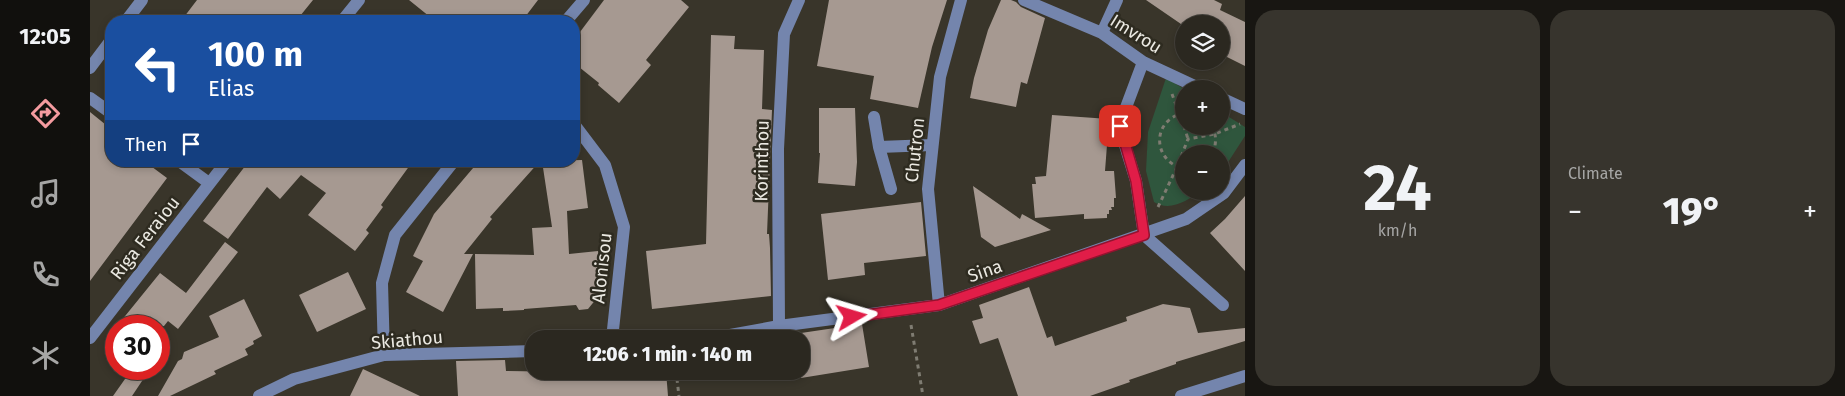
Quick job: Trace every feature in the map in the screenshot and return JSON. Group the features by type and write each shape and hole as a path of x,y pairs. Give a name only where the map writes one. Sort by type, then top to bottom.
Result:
{"street":[{"path":"347,15 359,0"},
{"path":"571,15 584,0"},
{"name":"Korinthou","path":"779,326 778,149 784,34 799,0"},
{"name":"Chutron","path":"939,305 928,189 940,77 961,0"},
{"name":"Imvrou","path":"1024,0 1102,32 1143,62 1182,80"},
{"path":"1102,32 1117,0"},
{"path":"129,15 135,2"},
{"path":"90,68 105,48"},
{"path":"1143,62 1120,126 1136,181 1144,235 1223,305"},
{"path":"90,98 105,109"},
{"path":"1230,102 1245,109"},
{"path":"874,117 879,147 891,189"},
{"name":"Alonisou","path":"580,132 606,166 624,227 613,330"},
{"path":"879,147 932,145"},
{"name":"Sina","path":"757,330 939,305 1186,219 1224,193 1245,165"},
{"path":"187,167 209,183"},
{"name":"Riga Feraiou","path":"90,338 222,167"},
{"path":"384,355 382,283 395,235 449,167"},
{"name":"Skiathou","path":"260,396 294,379 384,355 525,351"},
{"path":"1181,396 1245,376"}],"path":[{"path":"1162,71 1175,99"},
{"path":"1175,117 1169,120 1163,127 1160,144 1162,153 1167,160 1175,166"},
{"path":"1230,128 1245,122"},
{"path":"1186,145 1188,139 1187,135"},
{"path":"1188,139 1210,135"},
{"path":"1156,209 1175,171"},
{"path":"908,310 923,396"},
{"path":"677,380 679,396"}],"green space":[{"path":"1166,78 1175,84 1175,135 1230,135 1230,118 1245,127 1245,136 1230,159 1230,145 1175,145 1175,200 1187,200 1172,206 1160,205 1154,202 1146,171 1148,132"}],"building":[{"path":"197,0 313,0 301,15 186,15"},
{"path":"409,0 538,0 527,15 428,15"},
{"path":"604,0 681,0 689,7 646,60 651,65 619,103 580,68 580,32"},
{"path":"829,0 947,0 932,47 918,108 870,99 874,76 817,66"},
{"path":"1001,0 1016,2 1021,7 1045,18 1027,84 1021,82 1016,107 970,98 988,30"},
{"path":"1146,0 1214,0 1222,4 1220,10 1245,22 1245,66 1230,58 1230,15 1175,15 1175,20"},
{"path":"711,35 735,36 734,49 764,50 762,109 772,110 767,234 769,234 770,248 771,296 652,309 646,251 706,244"},
{"path":"819,108 855,108 857,162 855,186 818,183 820,153"},
{"path":"90,112 105,124 105,167 152,167 167,178 90,281"},
{"path":"1052,115 1109,119 1105,171 1114,171 1116,198 1114,198 1114,207 1111,207 1112,210 1109,210 1107,218 1084,219 1084,214 1035,218 1032,184 1036,184 1035,177 1046,176"},
{"path":"580,160 582,160 588,208 567,211 569,254 598,251 601,293 588,309 579,310 576,305 503,311 503,308 476,309 475,254 534,255 532,228 552,227 543,167 580,167"},
{"path":"244,167 409,167 381,205 383,207 366,230 369,233 355,251 308,215 326,193 301,175 280,199 267,187 228,239 203,221"},
{"path":"474,167 535,167 490,217 492,219 464,254 473,254 443,312 406,292 423,261 413,256 434,214"},
{"path":"973,186 1020,219 1022,214 1051,230 995,247 981,237"},
{"path":"1245,196 1245,271 1210,233"},
{"path":"921,202 926,256 864,263 865,275 828,280 821,214"},
{"path":"225,242 238,252 178,329 170,323 170,315 126,315 160,273 186,293"},
{"path":"348,272 366,309 317,332 299,295"},
{"path":"1029,287 1047,338 1052,336 1055,346 1127,321 1126,317 1163,304 1190,308 1198,333 1245,328 1245,341 1176,362 1176,364 1090,396 1018,396 998,338 980,344 972,321 983,318 979,305"},
{"path":"244,299 262,336 245,349 248,355 214,371 216,374 170,396 158,396 167,380 170,380 170,375 178,361 182,359 184,352 219,337 209,316"},
{"path":"862,324 869,367 810,377 810,332"},
{"path":"505,360 506,371 525,371 525,380 667,380 668,396 458,396 456,361"},
{"path":"363,369 420,396 350,396"},
{"path":"124,380 143,380 132,396 113,396"}],"route":[{"path":"852,317 939,305 1144,235 1136,181 1120,126"}]}
